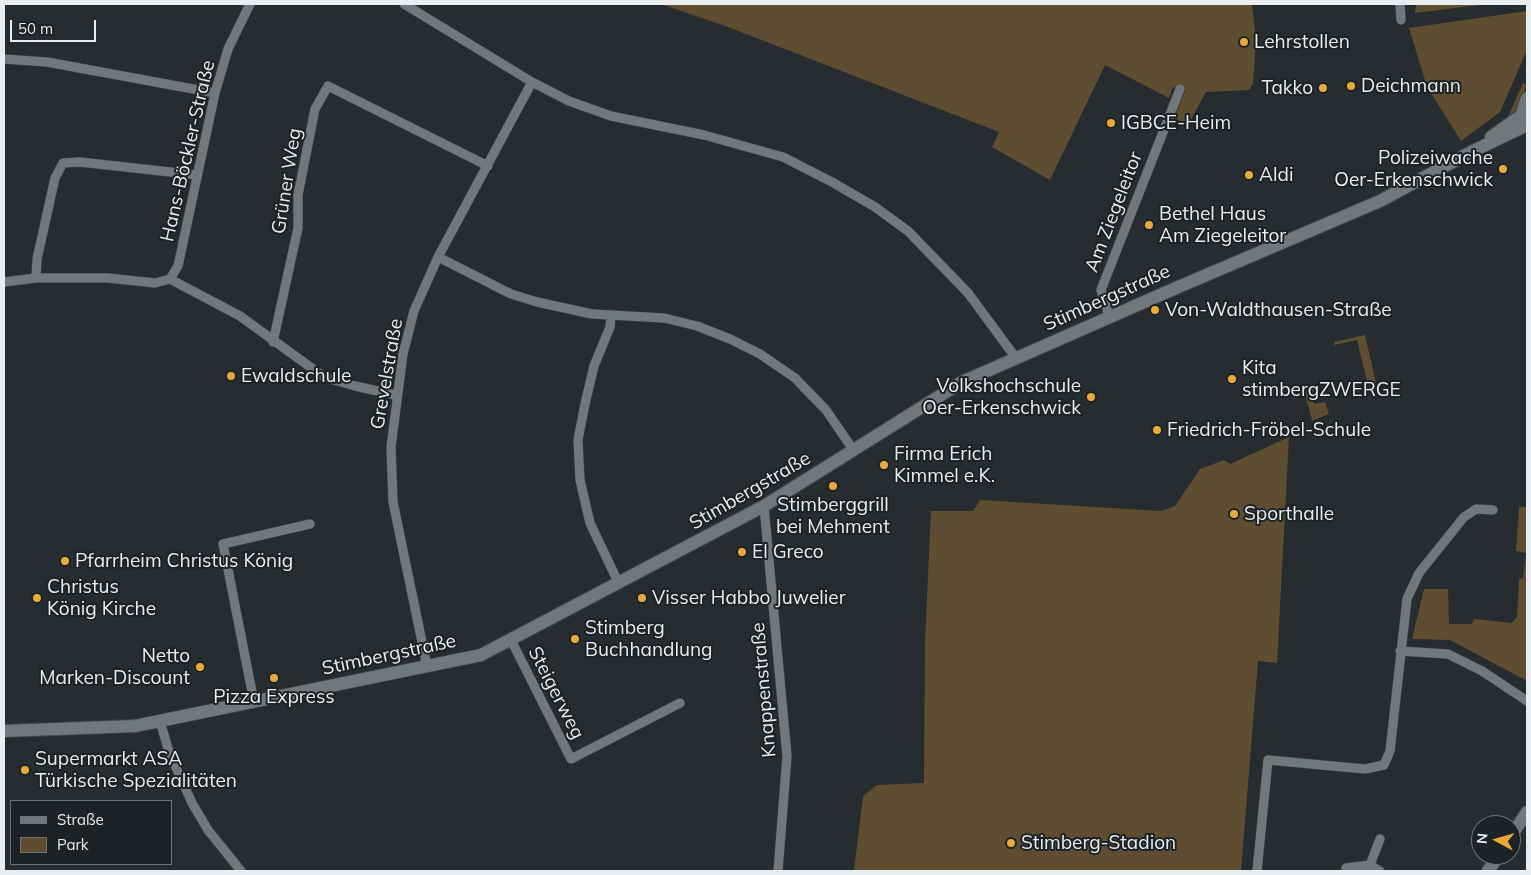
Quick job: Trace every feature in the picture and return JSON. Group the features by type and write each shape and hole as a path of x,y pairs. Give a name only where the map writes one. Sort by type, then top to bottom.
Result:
{"street":[{"name":"Hans-Böckler-Straße","path":"170,279 178,266 215,93 228,49 250,4"},
{"path":"404,4 532,82 569,101 611,116 704,134 783,157 832,182 875,207 908,231 968,293 1016,358"},
{"path":"1400,4 1401,20"},
{"path":"4,59 47,62 215,93"},
{"name":"Grevelstraße","path":"427,666 393,502 391,447 396,394 403,354 414,311 438,257 532,82"},
{"name":"Grüner Weg","path":"273,342 298,228 298,195 315,109 328,86 488,166"},
{"name":"Am Ziegeleitor","path":"1110,319 1101,290 1180,89"},
{"name":"Stimbergstraße","path":"4,731 116,728 160,721 481,655 764,506 962,382 1110,319 1176,288 1380,202 1526,120 1527,98"},
{"path":"36,278 37,260 53,187 63,163 80,162 197,175"},
{"path":"438,257 511,294 565,309 610,315 664,318 696,326 760,354 795,378 826,410 854,451"},
{"path":"4,282 36,278 108,278 155,283 170,279 240,316 273,342 324,377 355,386 396,394"},
{"path":"610,315 610,327 594,366 585,404 578,440 579,470 590,522 619,584"},
{"name":"Knappenstraße","path":"764,506 787,756 778,871"},
{"path":"1257,871 1268,760 1365,769 1384,765 1390,751 1407,598 1419,573 1464,517 1476,509 1493,510"},
{"path":"254,702 223,544 310,524"},
{"name":"Steigerweg","path":"511,640 571,759 680,703"},
{"path":"1400,652 1448,654 1482,671 1527,701"},
{"path":"160,721 171,759 192,804 220,846 240,871"},
{"path":"1370,865 1380,839"},
{"path":"1346,868 1370,865 1380,871"}],"green space":[{"path":"661,4 1252,4 1256,40 1253,84 1249,90 1206,92 1188,125 1174,118 1185,91 1173,87 1169,98 1105,65 1050,180 992,147 999,132 728,27"},
{"path":"1416,4 1487,4 1415,13"},
{"path":"1527,11 1527,50 1500,112 1461,141 1427,87 1409,28"},
{"path":"1523,83 1526,86 1524,93 1515,112 1507,119"},
{"path":"1365,335 1376,383 1368,385 1357,340 1334,345 1334,342"},
{"path":"1315,387 1316,391 1312,392 1314,404 1325,402 1329,414 1312,421 1304,390"},
{"path":"1289,437 1277,663 1258,661 1241,871 854,871 863,796 877,785 924,783 925,642 931,511 973,511 980,500 1161,511 1175,506 1200,469 1224,460 1230,464"},
{"path":"1519,507 1527,507 1527,681 1450,640 1412,639 1424,589 1448,589 1449,624 1472,624 1474,619 1512,623 1517,617 1519,579 1523,578 1526,553 1516,551"}],"place":[{"name":"Lehrstollen","path":"1244,42"},
{"name":"Deichmann","path":"1351,86"},
{"name":"Takko","path":"1323,88"},
{"name":"IGBCE-Heim","path":"1111,123"},
{"name":"Polizeiwache Oer-Erkenschwick","path":"1503,169"},
{"name":"Aldi","path":"1249,175"},
{"name":"Bethel Haus Am Ziegeleitor","path":"1149,225"},
{"name":"Von-Waldthausen-Straße","path":"1155,310"},
{"name":"Ewaldschule","path":"231,376"},
{"name":"Kita stimbergZWERGE","path":"1232,379"},
{"name":"Volkshochschule Oer-Erkenschwick","path":"1091,397"},
{"name":"Friedrich-Fröbel-Schule","path":"1157,430"},
{"name":"Firma Erich Kimmel e.K.","path":"884,465"},
{"name":"Stimberggrill bei Mehment","path":"833,486"},
{"name":"Sporthalle","path":"1234,514"},
{"name":"El Greco","path":"742,552"},
{"name":"Pfarrheim Christus König","path":"65,561"},
{"name":"Christus König Kirche","path":"37,598"},
{"name":"Visser Habbo Juwelier","path":"642,598"},
{"name":"Stimberg Buchhandlung","path":"575,639"},
{"name":"Netto Marken-Discount","path":"200,667"},
{"name":"Pizza Express","path":"274,678"},
{"name":"Supermarkt ASA Türkische Spezialitäten","path":"25,770"},
{"name":"Stimberg-Stadion","path":"1011,843"}]}
